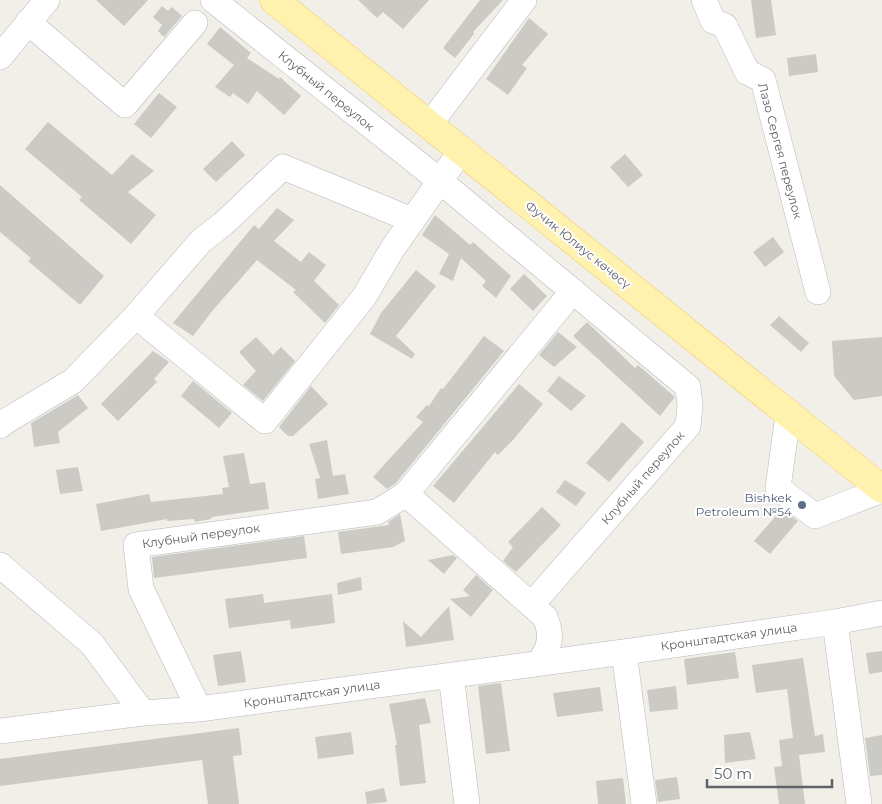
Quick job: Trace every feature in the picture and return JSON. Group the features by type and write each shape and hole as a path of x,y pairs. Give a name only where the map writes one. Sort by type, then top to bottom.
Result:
{"main road":[{"name":"Фучик Юлиус көчөсү","path":"274,0 882,489"}],"street":[{"path":"0,57 46,0"},
{"name":"Клубный переулок","path":"213,0 440,182 688,387 690,405 688,426 533,603"},
{"path":"429,125 524,0"},
{"name":"Лазо Сергея переулок","path":"704,0 713,21 725,26 747,72 763,80 818,292"},
{"path":"28,22 125,105 195,23"},
{"path":"136,316 265,421 364,297 412,220 461,151"},
{"path":"0,426 6,420 73,382 136,316 201,241 223,224 283,167 412,220"},
{"name":"Клубный переулок","path":"199,709 141,589 136,545 377,512 406,494 573,292"},
{"path":"788,415 778,488 815,516 882,489"},
{"path":"406,494 533,603 546,617 551,631 549,648 538,663"},
{"path":"0,565 92,644 143,713"},
{"name":"Кронштадтская улица","path":"0,731 143,713 199,709 624,652 835,622 882,613"},
{"path":"835,622 858,804"},
{"path":"624,652 644,804"},
{"path":"451,675 467,804"}],"building":[{"path":"96,0 148,0 124,26"},
{"path":"358,0 429,0 403,29 383,12 377,18"},
{"path":"480,0 503,0 473,32 474,34 455,58 443,48"},
{"path":"751,0 771,0 776,35 756,38"},
{"path":"162,6 168,11 172,7 182,16 164,37 158,31 162,25 153,17"},
{"path":"529,18 548,34 522,65 527,68 508,95 486,79"},
{"path":"220,27 251,53 247,58 279,79 280,77 301,96 284,115 257,91 248,104 233,93 230,97 215,87 234,65 207,44"},
{"path":"816,54 818,72 789,76 787,58"},
{"path":"159,93 177,107 151,138 134,124"},
{"path":"48,122 112,175 132,154 154,171 128,192 156,215 131,244 79,200 82,197 25,149"},
{"path":"232,141 245,155 216,182 203,169"},
{"path":"625,154 643,175 628,187 610,167"},
{"path":"0,185 104,276 80,305 28,261 31,258 0,232"},
{"path":"277,208 294,220 274,241 301,262 309,252 326,265 314,281 339,305 325,323 293,292 296,290 257,260 193,336 173,323 254,225 259,229"},
{"path":"435,215 470,245 473,242 511,276 496,298 482,286 486,281 461,258 453,281 439,274 449,254 422,235"},
{"path":"773,237 784,252 765,267 753,252"},
{"path":"416,270 436,286 396,336 415,354 412,359 370,334 381,313"},
{"path":"524,274 547,296 533,311 510,289"},
{"path":"779,316 809,343 801,352 770,325"},
{"path":"587,322 635,368 638,365 675,397 660,416 573,336"},
{"path":"558,332 577,347 554,367 539,355"},
{"path":"484,336 504,351 396,483 387,489 373,477 423,422 416,417 427,405 429,406 441,388 443,389"},
{"path":"256,337 273,355 281,347 295,361 263,401 243,385 256,371 239,352"},
{"path":"882,337 882,396 854,400 834,376 832,341"},
{"path":"153,351 169,362 154,379 157,382 118,421 101,404"},
{"path":"559,376 586,396 571,411 547,391"},
{"path":"193,381 232,413 219,428 181,396"},
{"path":"519,384 543,404 498,455 495,452 454,503 433,486"},
{"path":"311,386 328,404 293,436 288,436 279,427"},
{"path":"78,395 88,408 58,432 60,443 34,447 31,423"},
{"path":"622,422 644,442 609,482 586,463"},
{"path":"327,440 333,476 345,474 349,494 318,499 315,479 320,478 309,444"},
{"path":"244,453 250,484 265,482 269,509 211,517 211,519 195,522 194,519 167,521 167,519 101,531 96,504 149,494 151,502 223,494 222,488 229,487 223,456"},
{"path":"78,467 83,491 60,494 56,470"},
{"path":"565,480 586,493 576,506 556,492"},
{"path":"542,507 561,525 516,572 503,561 513,547 508,542"},
{"path":"782,509 798,521 770,554 754,541"},
{"path":"400,514 405,541 393,547 341,554 338,532 389,525 388,522"},
{"path":"304,536 307,558 154,578 152,557"},
{"path":"453,555 457,558 444,574 428,560"},
{"path":"476,575 493,590 471,617 450,599 470,596 463,590"},
{"path":"361,577 362,590 338,595 337,583"},
{"path":"263,594 264,603 332,594 335,623 291,629 290,620 229,628 225,599"},
{"path":"449,606 454,640 406,647 403,621 421,637"},
{"path":"241,651 246,682 218,686 213,655"},
{"path":"882,651 882,672 869,674 866,653"},
{"path":"735,652 739,678 687,685 684,659"},
{"path":"803,658 815,736 823,734 825,752 799,755 805,804 779,804 774,767 782,766 779,740 793,738 787,689 756,693 752,665"},
{"path":"501,683 510,751 486,754 478,686"},
{"path":"676,686 678,709 650,712 647,690"},
{"path":"600,687 603,711 557,717 553,693"},
{"path":"425,698 431,723 419,725 426,783 400,786 395,745 397,745 389,704"},
{"path":"239,728 242,755 233,756 239,804 208,804 202,760 0,786 0,759"},
{"path":"351,732 354,754 318,759 315,737"},
{"path":"750,732 756,759 725,763 724,735"},
{"path":"882,735 882,775 870,776 865,738"},
{"path":"677,777 680,799 658,802 655,780"},
{"path":"623,778 626,804 598,804 596,781"},
{"path":"384,788 387,802 367,804 365,792"}],"place":[{"name":"Bishkek Petroleum №54","path":"802,505"}]}
